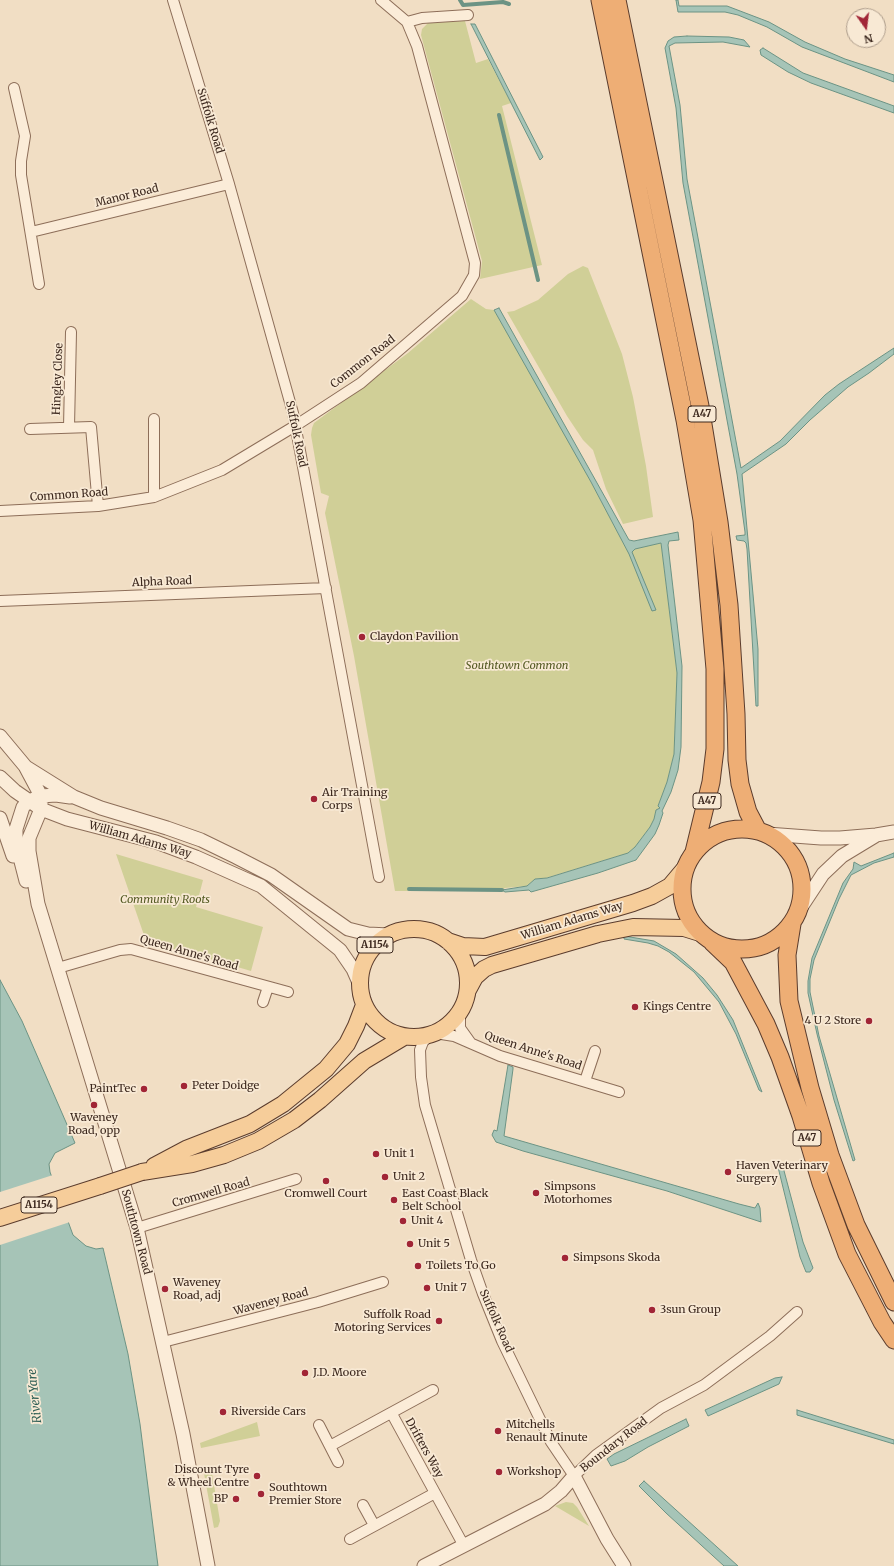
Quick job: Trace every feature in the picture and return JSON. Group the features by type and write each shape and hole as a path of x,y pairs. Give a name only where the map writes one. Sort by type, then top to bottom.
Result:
{"highway":[{"name":"A47","path":"600,0 685,420 702,520 715,669 715,750 711,782 694,852"},
{"name":"A47","path":"617,0 700,406 719,522 729,606 736,714 737,760 740,784 748,812 762,832"},
{"path":"740,829 762,832 785,848 798,867 802,882 802,897 795,918 774,940 764,946 746,950 729,948 706,937 689,919 683,902 682,884 686,867 694,852 707,840 723,832 740,829"},
{"name":"A47","path":"795,918 787,955 789,1001 810,1088 830,1155 856,1225 894,1302"},
{"name":"A47","path":"706,937 734,962 766,1024 795,1101 821,1183 847,1254 882,1322 894,1340"}],"main road":[{"name":"William Adams Way","path":"448,941 468,947 485,947 633,903 652,896 670,886 686,867"},
{"name":"William Adams Way","path":"468,990 475,977 484,969 492,965 598,934 632,927 684,928 706,937"},
{"name":"A1154","path":"418,929 434,933 448,941 460,954 467,971 468,990 465,1002 460,1013 445,1028 432,1035 404,1037 391,1033 380,1026 364,1005 360,985 361,970 367,956 376,945 389,935 401,930 418,929"},
{"name":"A1154","path":"0,1218 142,1172 186,1149 250,1124 283,1104 326,1069 347,1044 364,1005"},
{"name":"A1154","path":"142,1172 192,1164 224,1155 258,1141 294,1120 320,1100 364,1061 404,1037"}],"street":[{"name":"Suffolk Road","path":"173,0 229,184 295,426 380,877"},
{"path":"381,0 407,22 422,18 468,15"},
{"name":"Common Road","path":"0,511 98,506 154,497 222,470 295,426 367,378 462,296 474,275 475,263 417,46 407,22"},
{"path":"14,88 25,136 21,161 21,175 39,284"},
{"name":"Manor Road","path":"31,232 229,184"},
{"name":"Hingley Close","path":"69,427 71,332"},
{"path":"154,419 154,497"},
{"name":"Hingley Close","path":"30,429 91,427 98,506"},
{"name":"Alpha Road","path":"0,601 326,588"},
{"path":"0,736 24,766 37,802"},
{"name":"William Adams Way","path":"24,766 74,797 101,808 201,840 271,875 348,930 368,934 389,935"},
{"path":"0,777 15,792 37,802"},
{"name":"William Adams Way","path":"37,802 56,795 74,797"},
{"path":"26,881 16,842 16,829 23,807 37,802"},
{"name":"William Adams Way","path":"37,802 68,819 156,842 196,857 261,886 340,950 360,985"},
{"name":"Southtown Road","path":"37,802 29,838 29,851 38,904 137,1228 183,1434 208,1566"},
{"name":"Southtown Road","path":"0,818 11,852 38,904"},
{"path":"762,832 820,838 876,835 894,832"},
{"path":"795,918 823,874 842,856 876,835"},
{"name":"Queen Anne's Road","path":"58,968 120,950 131,949 288,992"},
{"path":"263,1002 268,987"},
{"name":"Queen Anne's Road","path":"460,1013 460,1028 464,1036 473,1045"},
{"name":"Suffolk Road","path":"432,1035 423,1042 420,1050 421,1077 428,1122 483,1294 502,1341 551,1442 574,1476 607,1539 624,1566"},
{"name":"Queen Anne's Road","path":"432,1035 454,1036 500,1056 619,1092"},
{"name":"Queen Anne's Road","path":"585,1081 595,1051"},
{"name":"Cromwell Road","path":"137,1228 294,1180"},
{"name":"Waveney Road","path":"163,1342 318,1302 383,1282"},
{"name":"Boundary Road","path":"424,1566 545,1504 561,1491 574,1476 596,1456 661,1408 704,1385 770,1336 797,1312"},
{"name":"Drifters Way","path":"330,1446 392,1414 433,1390"},
{"name":"Drifters Way","path":"392,1414 464,1546"},
{"path":"319,1425 338,1462"},
{"name":"Drifters Way","path":"350,1539 435,1493"},
{"path":"363,1505 374,1525"}],"green space":[{"path":"465,21 476,63 488,59 511,103 502,106 542,265 480,279 482,261 421,35 422,29 428,23"},
{"path":"583,266 588,268 622,354 633,397 646,466 653,517 623,524 606,489 593,450 583,440 567,416 507,312 514,311 538,300 568,274"},
{"name":"Southtown Common","path":"471,299 486,309 494,310 564,431 627,550 661,543 677,673 674,754 667,782 658,806 660,808 656,810 650,827 635,847 628,853 546,878 535,879 527,886 505,888 500,891 395,891 354,656 325,513 329,496 321,493 311,435 314,423 408,353"},
{"name":"Community Roots","path":"116,854 203,880 196,907 263,927 251,971 154,944 145,938"},
{"path":"257,1422 260,1436 201,1448 200,1443"},
{"path":"203,1468 208,1469 212,1473 220,1521 218,1527 214,1528"},
{"path":"566,1502 573,1503 577,1507 589,1526 555,1506"}],"water":[{"path":"676,0 678,0 679,6 727,6 769,22 805,42 845,59 894,75 894,82 802,47 767,27 738,15 725,12 678,12"},
{"path":"471,24 475,24 543,157 540,160"},
{"path":"674,37 729,37 744,40 750,47 723,42 675,43 669,46 680,105 687,179 741,468 780,441 825,395 839,384 894,348 894,354 848,387 810,420 786,444 742,474 758,649 758,706 756,706 747,549 746,543 744,541 737,540 736,536 745,535 737,474 683,183 676,108 665,48 668,41"},
{"path":"763,48 803,73 894,106 894,113 811,83 788,72 761,55 760,50"},
{"path":"499,308 629,540 634,541 678,532 679,540 669,541 668,545 682,666 681,747 678,770 671,792 662,811 663,813 659,825 655,834 636,860 598,873 531,892 529,890 505,892 502,890 527,886 535,879 547,878 628,853 635,847 650,827 656,810 660,808 658,806 667,782 674,754 677,673 661,543 635,549 632,552 656,610 652,611 629,554 591,482 494,310"},
{"path":"894,853 894,857 874,863 851,875 839,899 814,960 810,979 810,992 819,1036 855,1160 853,1161 834,1100 817,1034 808,993 808,981 812,958 843,883 853,869 854,862 861,866"},
{"path":"624,936 654,941 676,954 703,978 717,995 733,1020 762,1092 759,1090 736,1034 719,1002 694,972 669,952 658,946 624,939"},
{"name":"River Yare","path":"0,980 22,1021 75,1143 55,1153 49,1164 50,1172 73,1235 86,1246 96,1249 103,1248 128,1354 140,1424 158,1566 0,1566"},
{"path":"508,1065 513,1067 513,1069 504,1136 739,1204 755,1208 758,1203 761,1222 667,1191 523,1151 496,1142 492,1135 494,1130 497,1131"},
{"path":"780,1165 783,1167 803,1242 813,1268 810,1272 806,1272 800,1257 778,1167"},
{"path":"782,1377 779,1384 708,1416 705,1410 775,1378"},
{"path":"797,1410 894,1440 894,1444 797,1415"},
{"path":"686,1419 689,1426 648,1447 625,1461 611,1466 607,1459 614,1454"},
{"path":"644,1481 738,1566 724,1566 639,1486"}],"pier":[{"path":"53,1175 70,1222 0,1245 0,1192"}],"waterway":[{"path":"460,0 463,5 503,2 509,4"},
{"path":"499,115 538,280"},
{"path":"409,889 502,890"}],"place":[{"name":"Claydon Pavilion","path":"362,637"},
{"name":"Air Training Corps","path":"314,799"},
{"name":"Kings Centre","path":"635,1007"},
{"name":"4 U 2 Store","path":"869,1021"},
{"name":"Peter Doidge","path":"184,1086"},
{"name":"PaintTec","path":"144,1089"},
{"name":"Waveney Road, opp","path":"94,1105"},
{"name":"Unit 1","path":"376,1154"},
{"name":"Haven Veterinary Surgery","path":"728,1172"},
{"name":"Unit 2","path":"385,1177"},
{"name":"Cromwell Court","path":"326,1181"},
{"name":"Simpsons Motorhomes","path":"536,1193"},
{"name":"East Coast Black Belt School","path":"394,1200"},
{"name":"Unit 4","path":"403,1221"},
{"name":"Unit 5","path":"410,1244"},
{"name":"Simpsons Skoda","path":"565,1258"},
{"name":"Toilets To Go","path":"418,1266"},
{"name":"Unit 7","path":"427,1288"},
{"name":"Waveney Road, adj","path":"165,1289"},
{"name":"3sun Group","path":"652,1310"},
{"name":"Suffolk Road Motoring Services","path":"439,1321"},
{"name":"J.D. Moore","path":"305,1373"},
{"name":"Riverside Cars","path":"223,1412"},
{"name":"Mitchells Renault Minute","path":"498,1431"},
{"name":"Workshop","path":"499,1472"},
{"name":"Discount Tyre & Wheel Centre","path":"257,1476"},
{"name":"Southtown Premier Store","path":"261,1494"},
{"name":"BP","path":"236,1499"}]}
